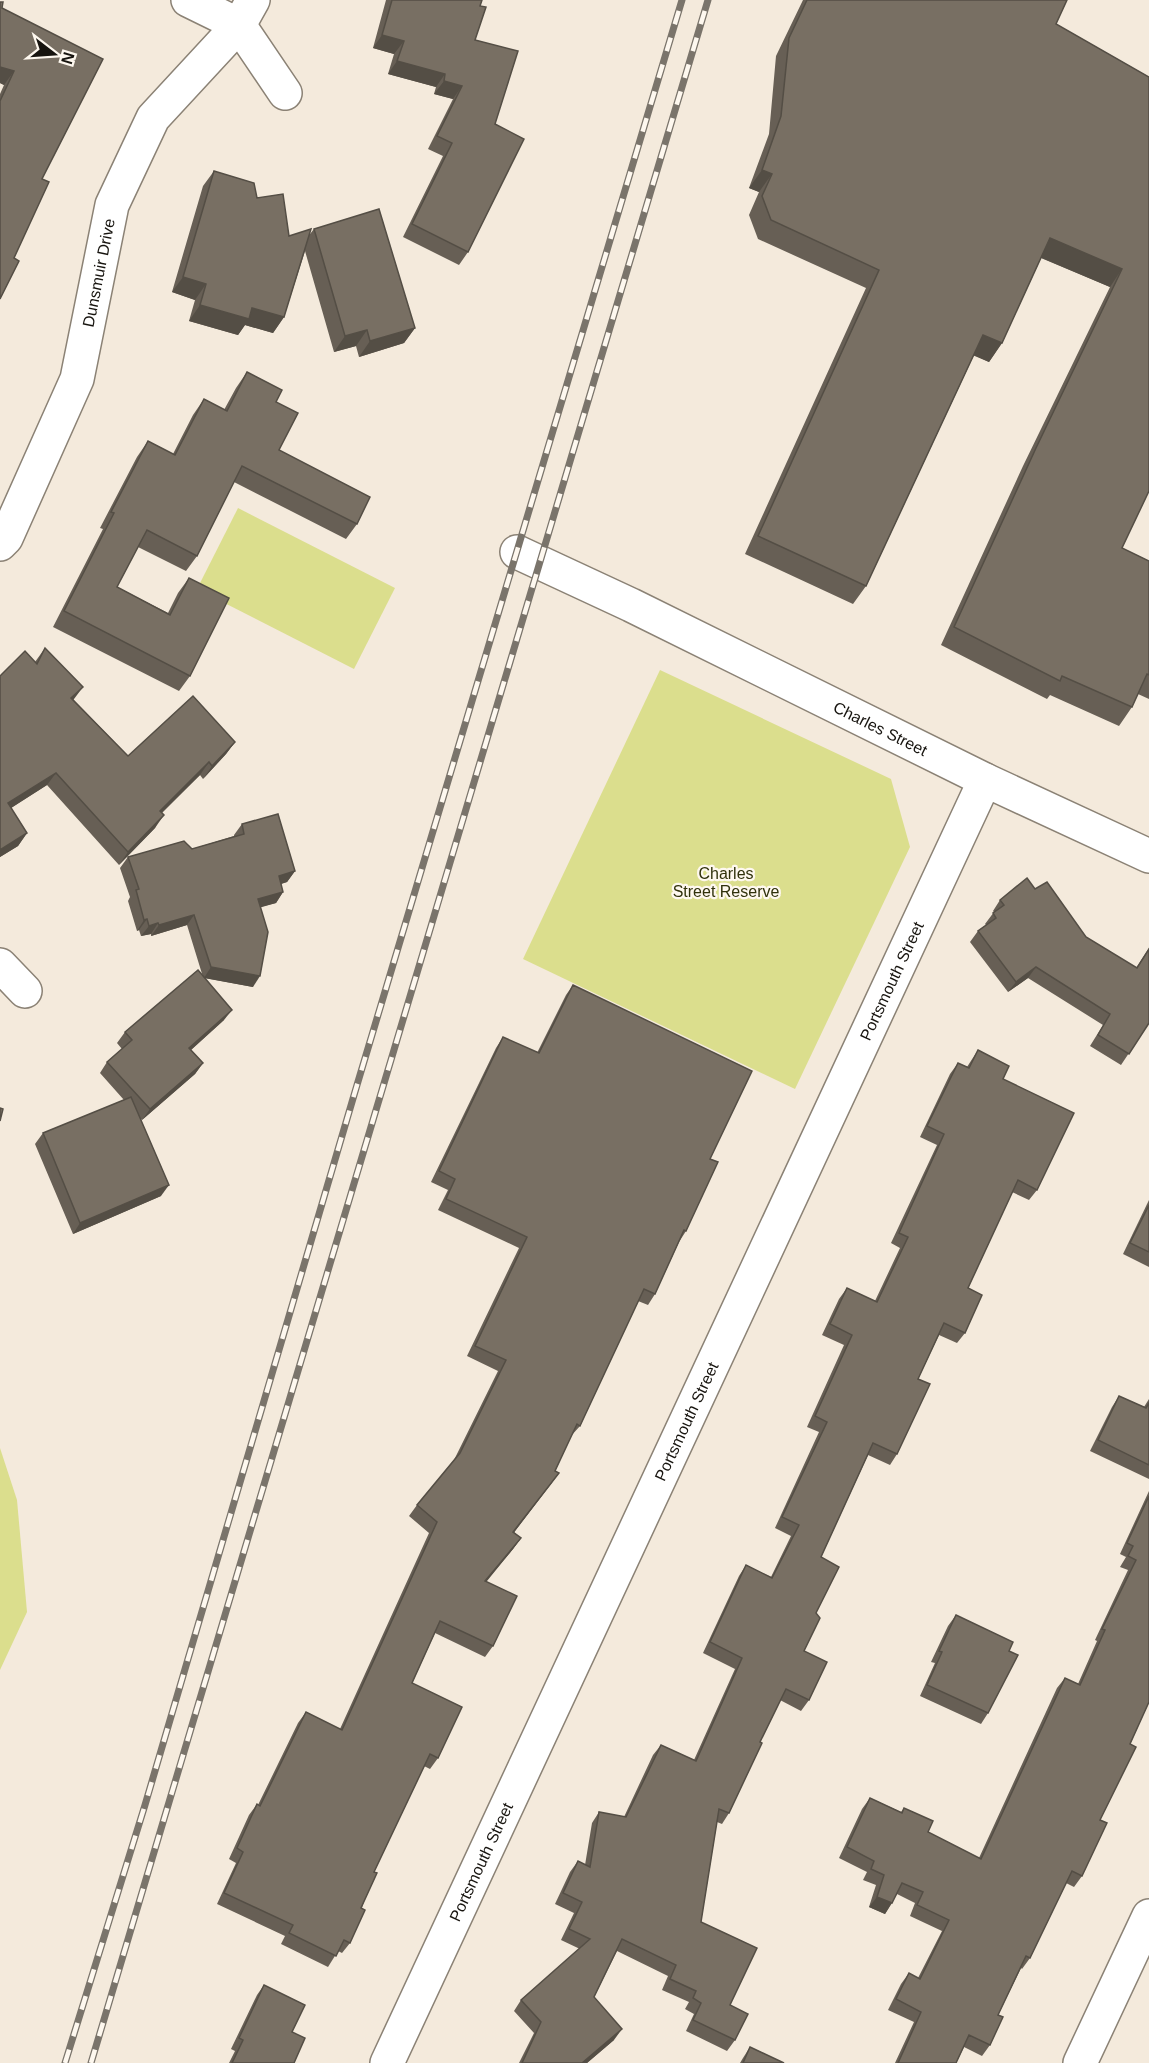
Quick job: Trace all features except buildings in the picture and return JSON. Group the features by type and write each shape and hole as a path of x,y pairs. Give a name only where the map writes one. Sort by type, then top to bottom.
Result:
{"street":[{"path":"188,0 246,12 285,93"},
{"name":"Dunsmuir Drive","path":"0,544 6,538 77,379 112,206 153,118 246,12"},
{"name":"Charles Street","path":"517,552 985,780 1149,856"},
{"name":"Portsmouth Street","path":"387,2063 985,780"},
{"path":"0,965 25,991"},
{"path":"1080,2063 1149,1916"}],"green space":[{"path":"238,508 395,588 354,669 197,589"},
{"name":"Charles Street Reserve","path":"660,670 891,779 910,847 795,1089 523,959"},
{"path":"0,1448 17,1500 27,1612 0,1670"}],"railway":[{"path":"65,2063 145,1805 357,1085 682,0"},
{"path":"91,2063 708,0"}]}
